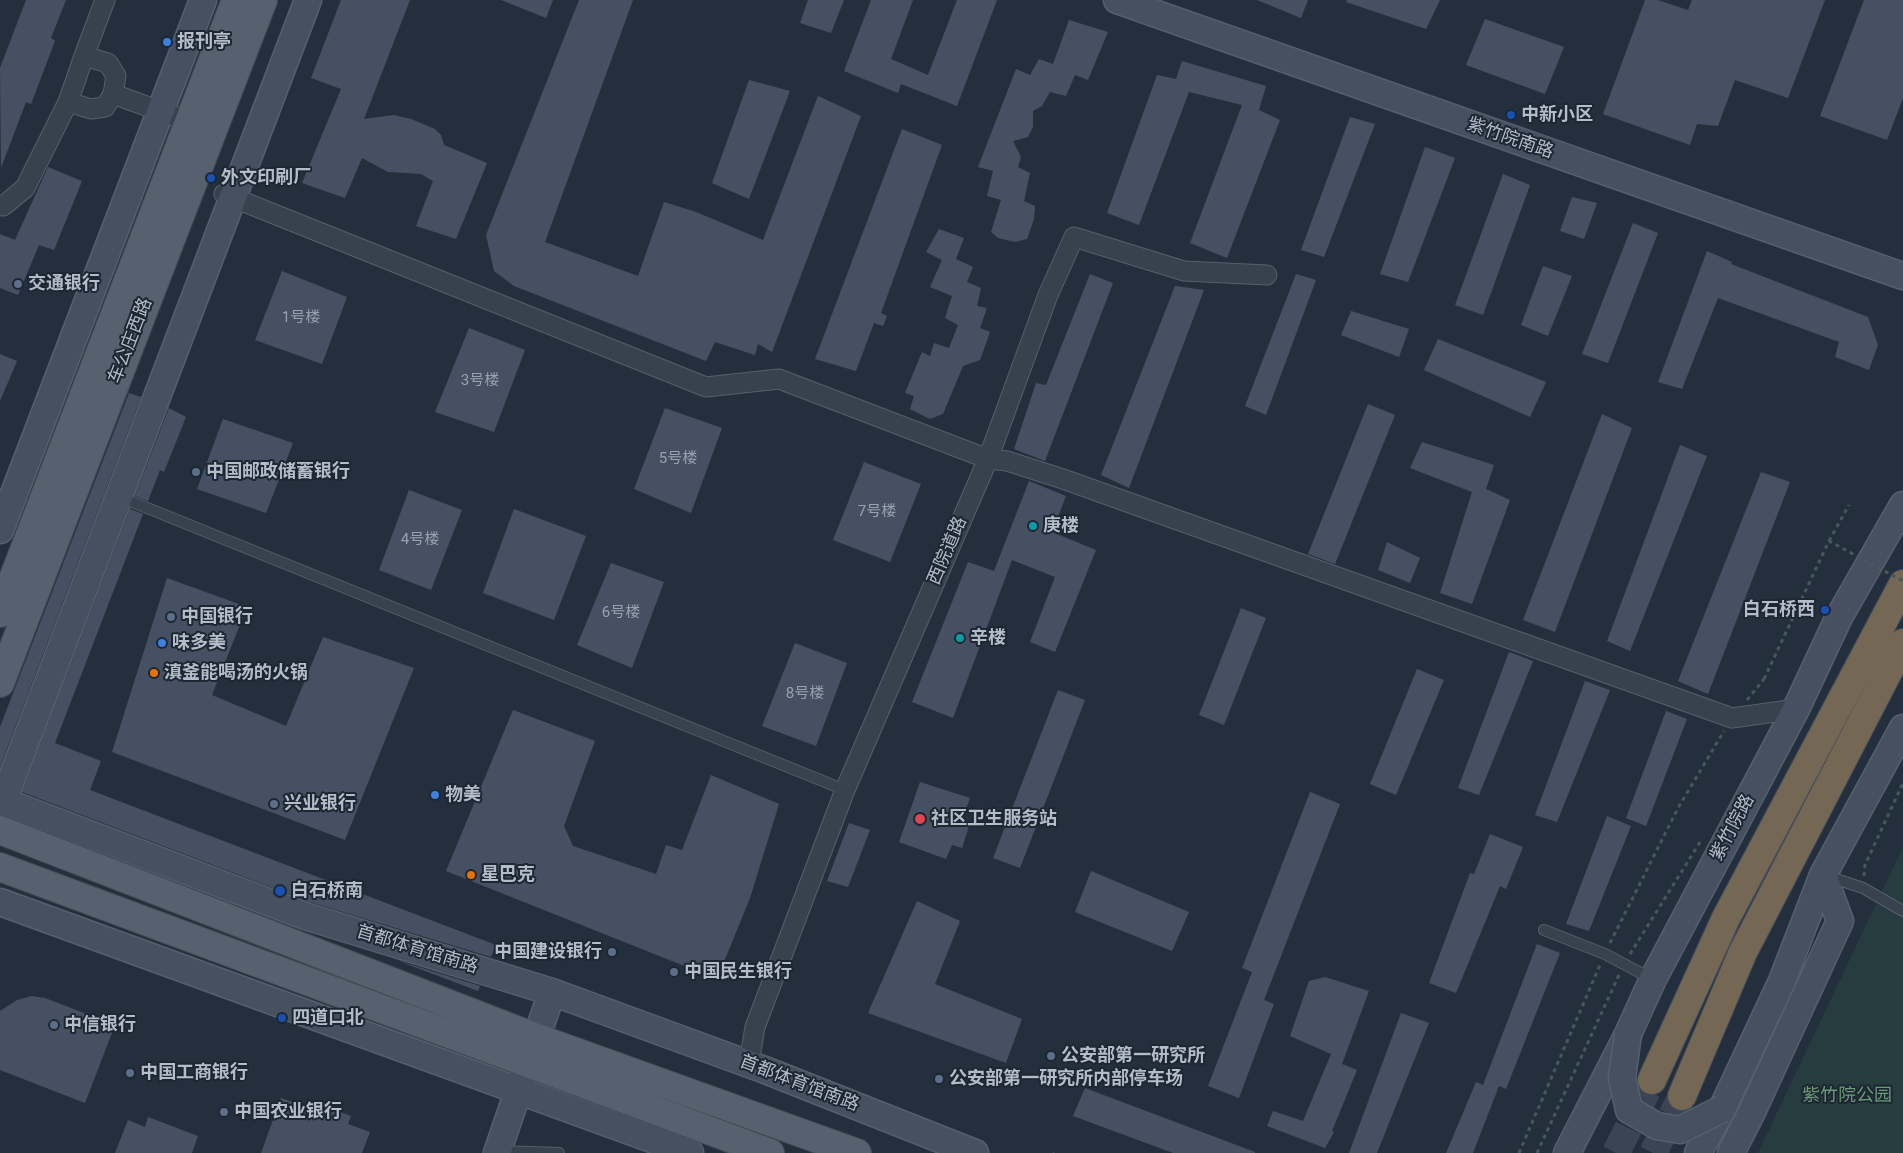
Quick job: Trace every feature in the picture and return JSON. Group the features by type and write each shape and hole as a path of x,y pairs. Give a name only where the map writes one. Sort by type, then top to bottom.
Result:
{"highway":[{"name":"紫竹院路","path":"1652,1080 1726,918 1903,583"},
{"path":"1682,1096 1744,952 1903,643"}],"main road":[{"name":"车公庄西路","path":"0,683 201,126 236,0"},
{"name":"车公庄西路","path":"0,613 201,126 262,0"},
{"name":"首都体育馆南路","path":"0,830 537,1038 857,1153"},
{"path":"0,866 770,1153"}],"street":[{"path":"0,205 3,206 25,188 68,102 105,0"},
{"path":"0,530 203,0"},
{"path":"1,801 118,496 228,195 308,0"},
{"name":"紫竹院南路","path":"1123,1 1903,276"},
{"path":"68,102 91,109 105,107 113,94 116,76 108,63 84,56"},
{"path":"113,94 201,126"},
{"path":"228,195 706,387 779,379 988,459 1007,461 1063,479 1732,718 1796,709"},
{"name":"西院道路","path":"751,1051 755,1027 845,790 988,459 1048,295 1074,237 1184,271 1267,275"},
{"name":"紫竹院路","path":"1567,1153 1628,1034 1653,979 1796,709 1839,617 1903,505"},
{"path":"1698,1153 1722,1109 1782,981 1823,874 1903,728"},
{"name":"首都体育馆南路","path":"1,801 305,916 552,992 765,1070 975,1153"},
{"path":"1731,1153 1751,1114 1840,921 1823,874"},
{"path":"0,902 690,1153"},
{"path":"498,1152 552,992"},
{"path":"1628,1034 1622,1078 1629,1110 1657,1126 1680,1130 1722,1109"}],"lane":[{"path":"118,496 845,790"},
{"path":"1823,874 1863,888 1903,911"},
{"path":"1544,930 1604,954 1653,979"},
{"path":"498,1152 559,1153"}],"path":[{"path":"1519,1153 1604,954 1678,808 1732,718 1764,679 1829,541 1849,505"},
{"path":"1829,541 1903,583"},
{"path":"1537,1153 1623,965 1706,832"}],"green space":[{"name":"紫竹院公园","path":"1903,847 1903,1153 1758,1153"}],"building":[{"path":"26,0 66,0 51,38 55,41 31,104 26,102 1,168 0,68"},
{"path":"341,0 410,0 364,119 394,115 411,119 435,129 441,135 444,145 487,163 456,239 416,226 433,181 421,174 388,172 362,158 345,198 302,183 341,89 311,78"},
{"path":"501,0 553,0 546,18"},
{"path":"579,0 633,0 545,242 638,276 664,202 696,212 763,240 818,96 861,116 772,352 758,344 755,355 715,342 706,361 514,286 494,271 486,235"},
{"path":"808,0 844,0 831,33 800,23"},
{"path":"871,0 913,0 891,59 928,75 957,0 997,0 957,106 901,84 898,93 844,71"},
{"path":"1257,0 1308,0 1301,18"},
{"path":"1347,0 1440,0 1426,29 1346,2"},
{"path":"1645,0 1658,0 1688,10 1692,0 1825,0 1788,98 1735,80 1718,126 1697,124 1690,145 1603,114"},
{"path":"1864,0 1903,0 1903,98 1887,140 1820,116"},
{"path":"1485,19 1564,47 1545,94 1466,65"},
{"path":"1069,20 1108,32 1088,80 1075,75 1066,96 1050,92 1042,106 1033,111 1033,127 1028,137 1013,141 1021,157 1018,167 1030,173 1024,201 1035,206 1034,219 1027,239 1015,242 998,238 991,232 1001,200 987,196 993,171 978,167 1016,69 1030,75 1039,59 1053,64"},
{"path":"1182,61 1266,86 1259,110 1280,120 1227,258 1190,243 1242,105 1189,92 1139,225 1107,213 1157,75 1176,79"},
{"path":"749,80 790,91 749,199 712,183"},
{"path":"1350,117 1375,124 1324,257 1301,250"},
{"path":"902,129 942,145 881,313 887,316 883,326 874,323 856,371 815,359"},
{"path":"1425,147 1455,158 1408,282 1380,274"},
{"path":"48,167 82,181 54,250 39,245 18,295 0,288 0,234 15,240"},
{"path":"1503,174 1530,185 1483,315 1455,305"},
{"path":"1572,197 1597,203 1584,239 1560,231"},
{"path":"1633,223 1658,233 1608,363 1582,354"},
{"path":"939,229 964,238 956,259 973,267 967,282 981,288 977,306 987,308 980,328 990,332 980,360 963,366 943,414 930,419 910,409 914,396 905,393 922,352 930,356 934,343 949,348 958,325 945,318 952,296 930,287 942,260 926,252"},
{"path":"1707,251 1732,262 1731,264 1868,317 1878,345 1869,370 1835,357 1839,342 1718,298 1682,389 1658,382"},
{"path":"1543,266 1572,276 1548,336 1521,325"},
{"path":"282,271 347,297 322,364 255,340"},
{"path":"1090,274 1113,283 1045,461 1014,449 1036,383 1046,385"},
{"path":"1296,274 1316,280 1266,415 1245,406"},
{"path":"1175,286 1204,290 1129,488 1101,475"},
{"path":"1351,311 1409,329 1399,357 1341,335"},
{"path":"469,328 525,350 494,432 435,412"},
{"path":"1438,339 1546,382 1530,417 1424,370"},
{"path":"0,354 17,361 0,401"},
{"path":"129,393 141,397 0,767 0,727"},
{"path":"1368,404 1395,415 1335,564 1308,554"},
{"path":"169,408 186,417 164,472 160,470 148,501 135,496"},
{"path":"665,408 722,428 691,513 634,489"},
{"path":"1602,414 1632,428 1555,632 1523,620"},
{"path":"223,419 293,443 266,513 197,489"},
{"path":"1422,442 1494,465 1486,489 1510,500 1472,604 1440,593 1472,492 1410,468"},
{"path":"1680,445 1707,456 1630,651 1607,641"},
{"path":"864,462 921,484 890,562 833,540"},
{"path":"1761,472 1790,482 1708,694 1678,681"},
{"path":"1029,481 1066,496 1052,532 1096,550 1055,652 1030,642 1055,577 1012,560 953,718 912,702 968,562 994,571"},
{"path":"409,490 462,510 431,590 379,570"},
{"path":"130,509 143,514 55,743 101,761 90,790 496,945 491,957 310,902 22,792"},
{"path":"514,509 586,536 554,620 483,593"},
{"path":"1387,542 1420,558 1410,583 1378,570"},
{"path":"611,563 664,582 632,668 577,645"},
{"path":"167,578 247,607 212,695 286,726 323,637 414,668 345,840 112,752"},
{"path":"1241,608 1266,618 1224,725 1199,715"},
{"path":"795,643 847,663 816,746 762,726"},
{"path":"1509,652 1533,661 1479,795 1458,788"},
{"path":"1417,669 1444,680 1396,795 1370,784"},
{"path":"1585,681 1610,690 1557,822 1535,815"},
{"path":"1058,690 1085,700 1020,868 993,858"},
{"path":"513,710 595,741 564,826 573,846 656,874 666,845 682,850 711,775 779,804 750,898 717,979 446,871"},
{"path":"1666,711 1687,719 1646,826 1626,818"},
{"path":"920,782 970,798 962,820 970,823 962,848 952,845 946,859 899,842"},
{"path":"1310,792 1340,804 1264,1000 1274,1004 1239,1098 1208,1086 1252,972 1242,968"},
{"path":"1607,816 1631,826 1589,931 1566,924"},
{"path":"849,823 870,830 848,887 827,881"},
{"path":"1490,834 1523,847 1506,889 1500,886 1456,993 1429,983 1470,873 1474,874"},
{"path":"1091,871 1189,912 1172,951 1075,912"},
{"path":"917,901 960,921 935,984 1022,1019 1006,1063 868,1013"},
{"path":"1537,944 1560,953 1506,1089 1499,1086 1473,1153 1446,1153 1476,1082 1483,1085"},
{"path":"396,960 480,986 478,991"},
{"path":"1325,977 1369,991 1342,1064 1357,1070 1332,1131 1334,1132 1325,1148 1267,1126 1273,1111 1303,1121 1331,1054 1290,1036 1309,981"},
{"path":"32,996 45,998 115,1025 85,1103 0,1070 0,1011 17,1000"},
{"path":"1401,1013 1429,1023 1377,1153 1349,1153"},
{"path":"1085,1088 1255,1153 1173,1153 1073,1116"},
{"path":"281,1098 307,1107 309,1101 351,1116 348,1124 370,1132 362,1153 261,1153"},
{"path":"148,1117 198,1136 192,1153 115,1153 128,1120 145,1127"}],"tunnel":[{"path":"1616,1153 1652,1080"},
{"path":"1653,1153 1682,1096"}],"place":[{"name":"报刊亭","path":"167,42"},
{"name":"中新小区","path":"1511,115"},
{"name":"外文印刷厂","path":"211,178"},
{"name":"交通银行","path":"18,284"},
{"name":"中国邮政储蓄银行","path":"196,472"},
{"name":"庚楼","path":"1033,526"},
{"name":"白石桥西","path":"1825,610"},
{"name":"中国银行","path":"171,617"},
{"name":"辛楼","path":"960,638"},
{"name":"味多美","path":"162,643"},
{"name":"滇釜能喝汤的火锅","path":"154,673"},
{"name":"物美","path":"435,795"},
{"name":"兴业银行","path":"274,804"},
{"name":"社区卫生服务站","path":"920,819"},
{"name":"星巴克","path":"471,875"},
{"name":"白石桥南","path":"280,891"},
{"name":"中国建设银行","path":"612,952"},
{"name":"中国民生银行","path":"674,972"},
{"name":"四道口北","path":"282,1018"},
{"name":"中信银行","path":"54,1025"},
{"name":"公安部第一研究所","path":"1051,1056"},
{"name":"中国工商银行","path":"130,1073"},
{"name":"公安部第一研究所内部停车场","path":"939,1079"},
{"name":"中国农业银行","path":"224,1112"}]}
